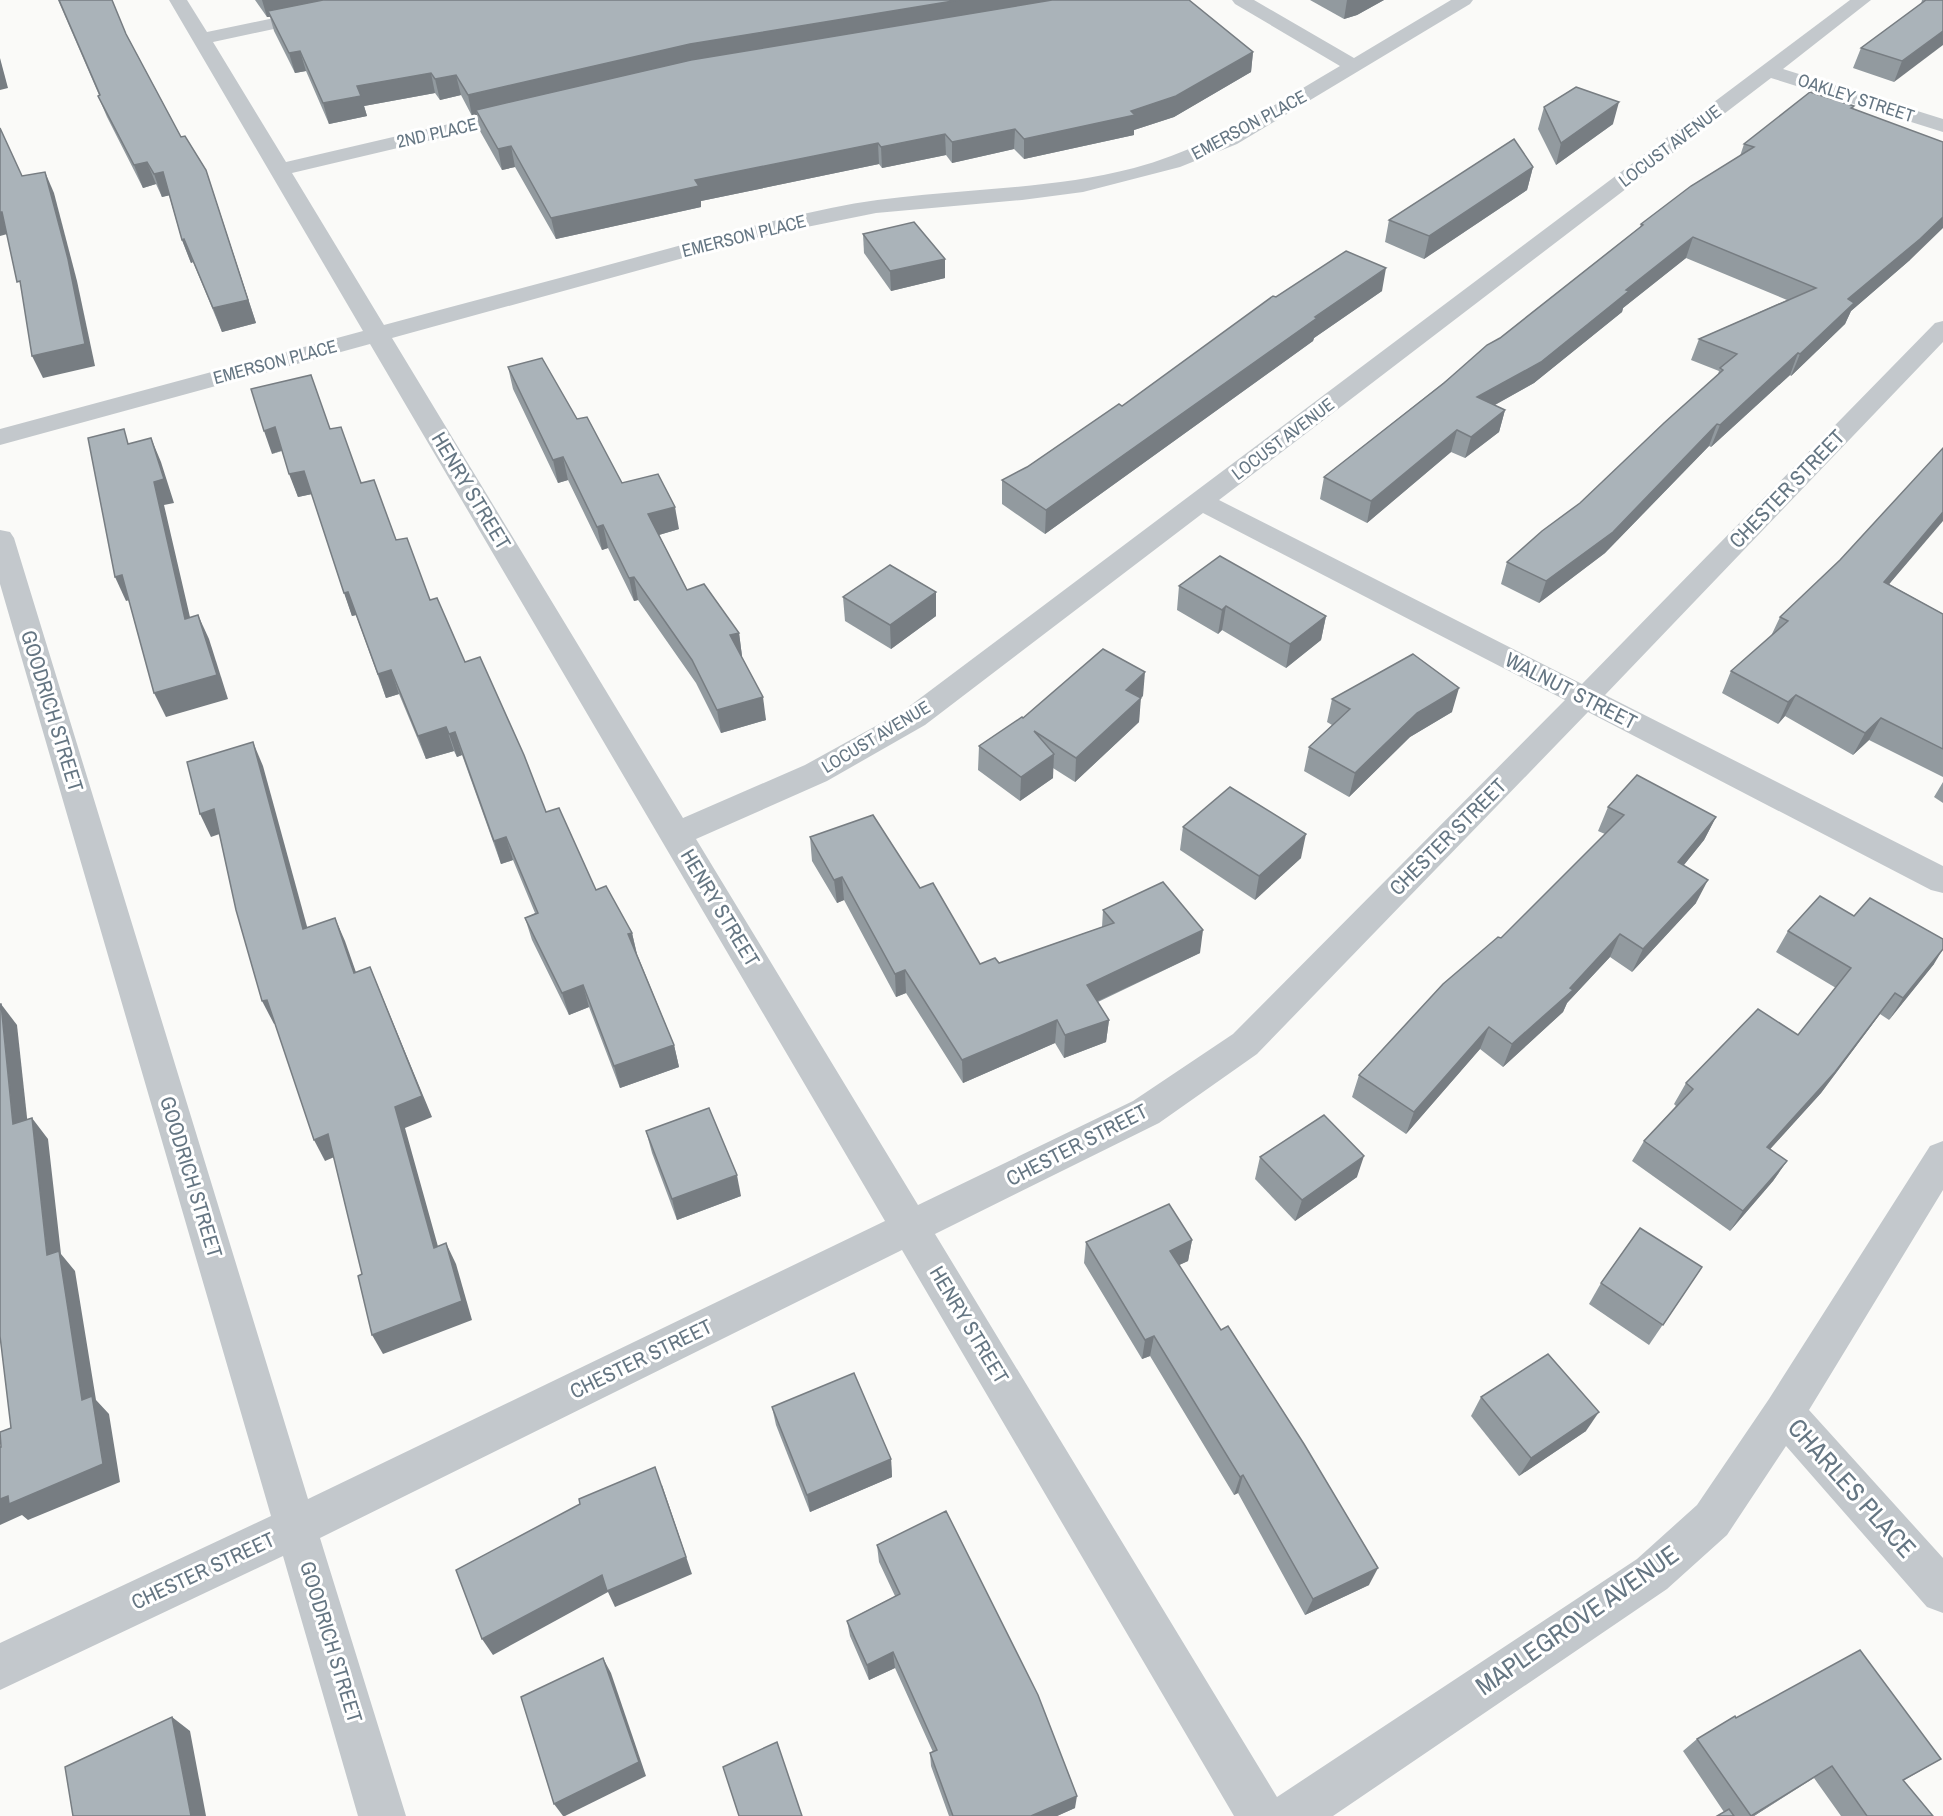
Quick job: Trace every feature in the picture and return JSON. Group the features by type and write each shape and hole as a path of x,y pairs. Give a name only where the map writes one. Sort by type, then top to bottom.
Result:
{"street":[{"name":"HENRY STREET","path":"178,0 1261,1816"},
{"path":"201,39 386,0"},
{"path":"1241,0 1354,66"},
{"name":"EMERSON PLACE","path":"0,437 745,234 856,208 1054,190 1155,169 1196,156 1230,140 1464,0"},
{"name":"LOCUST AVENUE","path":"676,834 816,773 914,717 1862,0"},
{"name":"OAKLEY STREET","path":"1769,71 1943,126"},
{"name":"2ND PLACE","path":"280,170 542,108"},
{"name":"CHESTER STREET","path":"0,1667 296,1527 1146,1112 1245,1044 1585,698 1943,328"},
{"name":"WALNUT STREET","path":"1200,501 1943,881"},
{"name":"GOODRICH STREET","path":"0,538 7,587 296,1527 382,1816"},
{"name":"MAPLEGROVE AVENUE","path":"1291,1816 1652,1574 1712,1520 1784,1413 1943,1157"},
{"name":"CHARLES PLACE","path":"1784,1413 1943,1591"}],"building":[{"path":"59,0 112,0 126,34 181,137 185,136 206,170 248,300 213,308 184,239 182,240 163,172 154,174 147,162 134,165 98,96 100,95"},
{"path":"323,0 959,0 690,44 468,95 456,75 435,79 431,73 357,86 361,96 323,103 300,51 289,53 268,11"},
{"path":"1052,0 1189,0 1253,52 1176,96 1131,111 1135,115 1024,139 1015,129 952,142 945,134 881,147 878,143 695,180 699,186 551,218 511,146 498,149 476,110 691,60"},
{"path":"1926,0 1943,0 1943,31 1902,61 1861,48"},
{"path":"1576,87 1619,102 1561,143 1544,107"},
{"path":"1810,92 1854,106 1851,108 1943,142 1943,217 1848,299 1854,303 1800,354 1798,353 1720,425 1717,424 1613,532 1546,581 1507,562 1542,531 1580,503 1723,370 1720,368 1737,354 1699,339 1816,288 1693,237 1541,362 1477,397 1505,410 1471,437 1457,430 1371,501 1324,477 1444,383 1487,345 1500,338 1643,225 1641,224 1691,186 1754,147 1744,144"},
{"path":"0,128 22,176 45,172 68,259 85,344 32,356 20,281 17,282 2,212 0,212"},
{"path":"1514,139 1533,167 1429,236 1389,220"},
{"path":"914,222 945,259 890,271 863,234"},
{"path":"1346,251 1386,268 1046,510 1002,480 1027,467 1119,404 1122,406 1273,296 1276,297"},
{"path":"542,358 577,419 587,417 622,483 658,474 675,507 648,514 687,590 704,584 739,633 730,635 763,697 717,710 692,660 634,577 629,578 603,525 597,527 563,457 553,460 508,367"},
{"path":"311,375 330,429 341,427 361,483 374,480 396,540 407,538 430,600 437,598 465,662 480,657 524,755 546,812 559,808 596,890 606,886 632,933 628,934 674,1045 614,1066 583,985 562,993 525,918 538,913 506,837 494,841 455,732 449,734 446,727 418,736 391,670 378,674 348,592 344,593 304,471 289,474 275,427 264,431 251,389"},
{"path":"124,429 128,444 151,438 164,479 154,482 185,619 198,615 217,675 154,693 122,575 115,577 88,438"},
{"path":"1943,448 1943,512 1884,582 1943,614 1943,749 1881,718 1865,733 1796,695 1788,702 1731,671 1788,621 1780,617 1840,560"},
{"path":"1220,556 1326,616 1290,644 1226,606 1222,610 1179,586"},
{"path":"890,565 936,592 890,625 843,597"},
{"path":"1103,649 1145,672 1126,690 1141,698 1076,758 1034,731 1054,754 1021,777 979,746 1023,718"},
{"path":"1413,654 1459,688 1417,713 1355,773 1309,747 1350,709 1332,699"},
{"path":"253,742 303,929 335,918 354,973 370,967 422,1096 395,1107 434,1248 446,1243 462,1301 372,1335 358,1276 362,1274 328,1134 314,1140 267,1000 262,1001 236,910 214,809 200,814 187,762"},
{"path":"1637,775 1716,817 1678,862 1708,880 1643,949 1620,934 1570,988 1573,990 1512,1044 1489,1027 1414,1112 1359,1075 1443,984 1498,937 1501,938 1624,815 1608,807"},
{"path":"1230,787 1306,834 1259,876 1183,827"},
{"path":"873,815 920,888 933,883 980,964 995,958 999,963 1114,923 1103,910 1163,882 1203,930 1087,985 1109,1020 1065,1035 1057,1020 962,1060 905,970 895,974 842,877 834,880 810,837"},
{"path":"1820,896 1854,916 1870,898 1943,939 1943,949 1903,998 1895,993 1835,1072 1767,1147 1787,1161 1743,1211 1644,1141 1693,1089 1686,1083 1758,1009 1798,1035 1851,968 1788,931"},
{"path":"0,1004 13,1124 32,1118 47,1255 59,1251 82,1400 92,1396 103,1464 9,1504 8,1496 0,1499 0,1432 11,1428 0,1336"},
{"path":"709,1108 737,1175 672,1199 646,1131"},
{"path":"1324,1115 1364,1156 1302,1200 1260,1157"},
{"path":"1169,1204 1192,1240 1170,1251 1221,1330 1228,1326 1304,1444 1378,1568 1313,1599 1243,1475 1240,1477 1154,1336 1145,1340 1086,1242"},
{"path":"1640,1228 1702,1267 1663,1325 1601,1283"},
{"path":"1548,1354 1599,1412 1531,1458 1481,1397"},
{"path":"854,1373 891,1459 807,1495 772,1407"},
{"path":"655,1467 686,1557 607,1591 602,1575 482,1639 456,1570 580,1504 579,1499"},
{"path":"946,1511 1038,1695 1077,1796 1031,1816 953,1816 930,1753 937,1750 893,1652 867,1665 847,1621 900,1594 877,1545"},
{"path":"1860,1650 1941,1759 1903,1780 1933,1816 1867,1816 1832,1766 1751,1816 1697,1739 1735,1716 1736,1718"},
{"path":"603,1658 639,1762 554,1804 521,1697"},
{"path":"172,1717 191,1816 73,1816 65,1767"},
{"path":"777,1742 802,1816 739,1816 723,1767"},
{"path":"1729,1809 1734,1816 1717,1816"}]}
